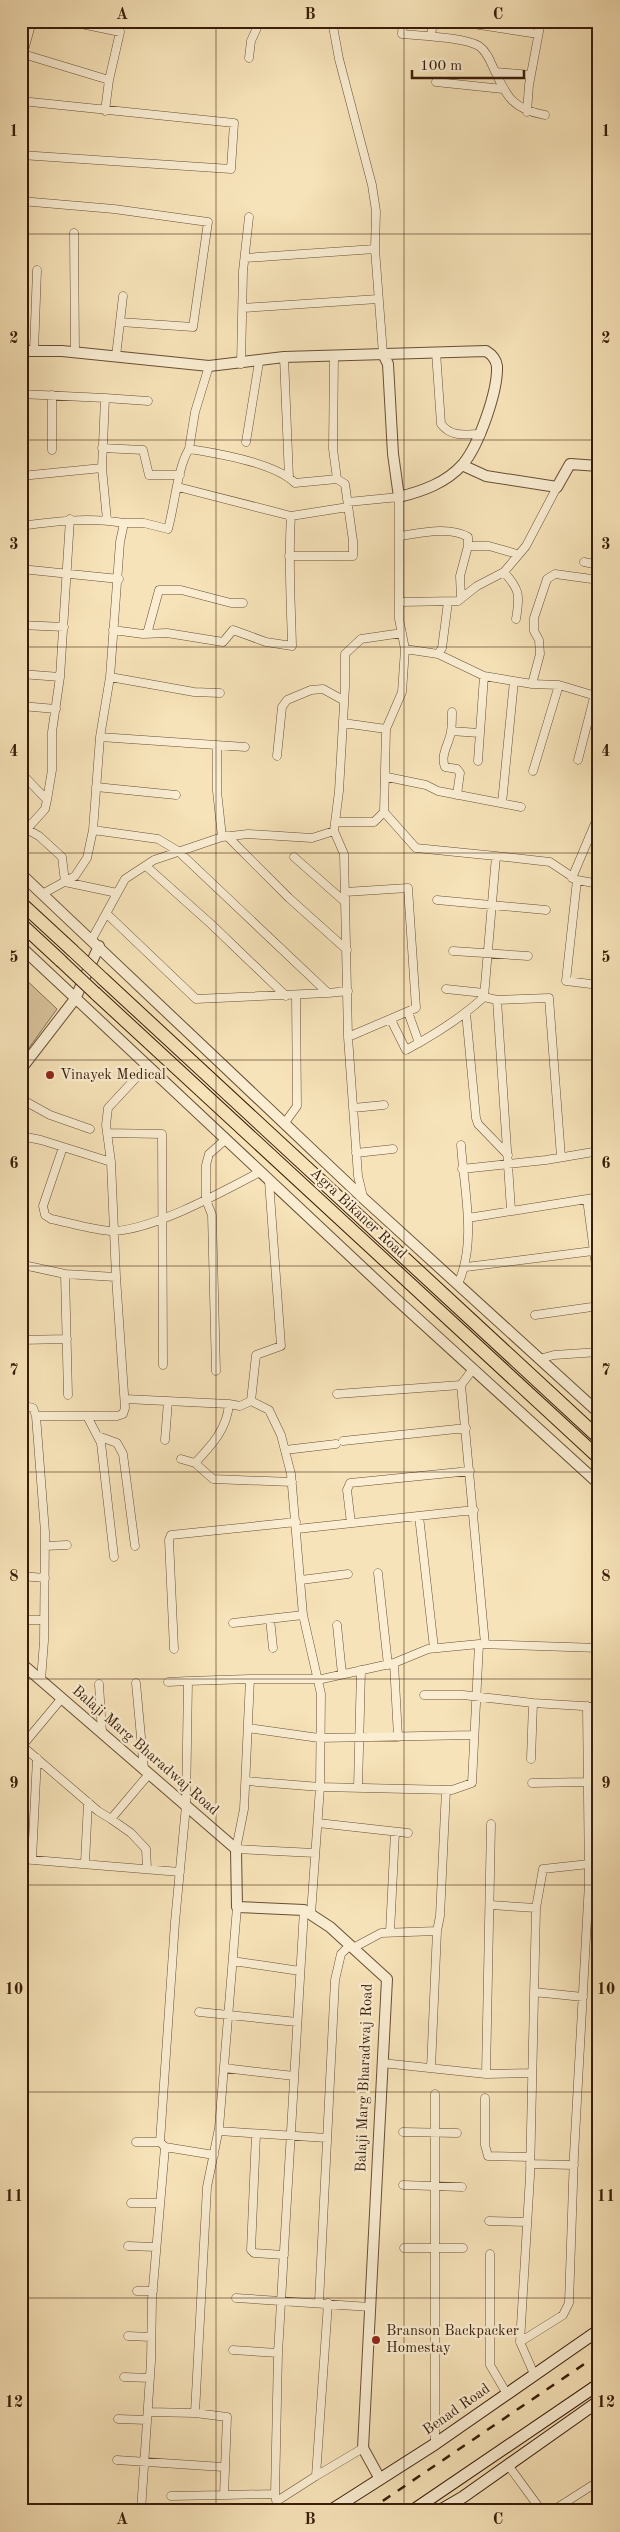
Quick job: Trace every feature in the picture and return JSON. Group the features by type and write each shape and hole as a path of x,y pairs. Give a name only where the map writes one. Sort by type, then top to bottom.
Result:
{"highway":[{"path":"21,903 599,1438"},
{"name":"Agra Bikaner Road","path":"21,924 599,1458"}],"main road":[{"name":"Benad Road","path":"330,2511 435,2444 599,2330"},
{"path":"412,2511 599,2384"},
{"path":"439,2511 599,2401"}],"street":[{"path":"21,65 32,21"},
{"path":"67,21 120,32 108,80 105,111"},
{"path":"249,58 251,41 260,21"},
{"path":"332,21 339,59 372,185 376,211 375,249 382,354 388,364 399,497 399,602 405,649 402,692 386,729 384,812 374,822 335,822"},
{"path":"402,21 402,34 431,36 478,46 485,51 506,95 527,112 545,115"},
{"path":"431,36 433,21"},
{"path":"454,21 538,34"},
{"path":"527,112 531,75 541,21"},
{"path":"23,54 108,80"},
{"path":"496,72 531,75"},
{"path":"436,82 503,89"},
{"path":"21,101 234,123 231,169 21,155"},
{"path":"21,201 114,209 208,222 193,328 120,322"},
{"path":"241,364 244,258 249,216"},
{"path":"74,234 75,352"},
{"path":"244,258 375,249"},
{"path":"34,351 37,270"},
{"path":"116,356 122,296"},
{"path":"243,308 378,299"},
{"path":"21,351 75,352 209,366 258,362 284,357 486,351 496,361 497,367 492,394 481,434 462,465 444,480 422,491 399,497 291,516 178,487"},
{"path":"436,352 441,424 446,431 456,435 481,434"},
{"path":"334,355 332,449 337,479"},
{"path":"284,357 289,478"},
{"path":"246,442 258,362"},
{"path":"21,526 70,519 144,523 168,529 182,461 189,449 195,412 209,366"},
{"path":"21,394 148,400"},
{"path":"52,395 52,450"},
{"path":"105,398 102,468 107,520"},
{"path":"102,448 143,450 148,476 180,475"},
{"path":"189,449 272,470 295,483 337,479 345,484 353,541 352,556 289,556"},
{"path":"399,602 458,601 504,572 517,554 526,546 570,464 599,466"},
{"path":"462,465 486,476 557,487"},
{"path":"21,476 102,468"},
{"path":"113,630 147,634 167,633 223,642 233,630 249,634 266,642 292,646 289,556 291,516"},
{"path":"65,882 62,857 24,828 45,809 52,770 52,732 60,677 70,519"},
{"path":"44,893 75,876 87,858 93,830 100,737 110,677 119,578 120,542 124,523"},
{"path":"400,536 428,532 460,532 468,537 468,546 460,576 461,598"},
{"path":"468,546 489,546 517,554"},
{"path":"584,562 599,565"},
{"path":"21,569 119,578"},
{"path":"504,572 518,588 520,594 516,619"},
{"path":"532,684 540,654 539,640 534,631 534,618 547,578 555,574 599,580"},
{"path":"147,634 159,590 181,590 231,603 243,603"},
{"path":"438,654 442,648 448,602"},
{"path":"21,625 64,627"},
{"path":"363,1198 358,1176 348,1037 344,854 334,832 343,723 345,654 361,640 402,633"},
{"path":"405,649 438,654 484,676 532,684 559,685 597,696"},
{"path":"21,674 60,677"},
{"path":"478,761 484,676"},
{"path":"110,677 194,692 220,693"},
{"path":"578,760 597,696 599,678"},
{"path":"502,803 514,681"},
{"path":"533,771 559,685"},
{"path":"277,756 282,707 287,700 311,690 323,689 343,700"},
{"path":"21,706 56,709"},
{"path":"452,712 451,731 444,751 444,763 446,767 457,769 460,773 457,795"},
{"path":"343,723 386,729"},
{"path":"451,731 479,733"},
{"path":"100,737 246,747"},
{"path":"217,746 217,791 224,836 347,950"},
{"path":"21,773 47,800"},
{"path":"386,778 426,784 430,789 521,807"},
{"path":"96,787 176,795"},
{"path":"384,812 416,848 550,862 574,879 599,884"},
{"path":"599,814 574,879 566,981 599,985"},
{"path":"93,830 158,839 178,851 328,993"},
{"path":"21,1069 75,999 107,914 116,893 125,879 154,860 224,836 275,835 312,838 334,832"},
{"path":"391,1020 406,1050 466,1013 484,995 496,856"},
{"path":"294,857 345,902"},
{"path":"146,866 211,924 286,996"},
{"path":"21,874 44,893 363,1198 599,1413"},
{"path":"65,882 116,893"},
{"path":"345,892 408,888 416,1008 348,1037"},
{"path":"437,900 546,910"},
{"path":"107,914 196,1000 348,991"},
{"path":"21,947 225,1140 599,1484"},
{"path":"453,951 528,956"},
{"path":"446,989 484,995 497,1000 549,998 561,1157"},
{"path":"284,1124 297,1106 296,995"},
{"path":"497,1000 511,1210"},
{"path":"408,1012 419,1043"},
{"path":"466,1013 476,1118 478,1124 508,1154"},
{"path":"36,1416 88,1418 123,1414 125,1399 107,1133 108,1108 148,1066"},
{"path":"21,1099 50,1115 90,1129"},
{"path":"353,1108 384,1105"},
{"path":"107,1133 162,1134 164,1217 163,1365"},
{"path":"21,1136 110,1162"},
{"path":"216,1371 212,1215 206,1200 206,1165 209,1154 225,1140"},
{"path":"458,1284 466,1267 468,1218 460,1145"},
{"path":"63,1147 43,1206 45,1215 51,1219 114,1232 164,1217 206,1200 260,1172"},
{"path":"356,1153 393,1149"},
{"path":"462,1169 599,1151"},
{"path":"251,1401 256,1355 281,1346 270,1181"},
{"path":"468,1218 599,1197"},
{"path":"587,1199 599,1290"},
{"path":"466,1267 593,1251"},
{"path":"21,1267 28,1266 65,1274 116,1278"},
{"path":"65,1274 68,1395"},
{"path":"535,1315 599,1306"},
{"path":"21,1340 68,1339"},
{"path":"539,1359 554,1354 599,1352"},
{"path":"246,1782 320,1787 446,1790 452,1790 472,1783 482,1644 474,1510 461,1385 473,1369"},
{"path":"337,1394 461,1385"},
{"path":"125,1399 240,1406 251,1401"},
{"path":"164,1440 168,1401"},
{"path":"251,1401 269,1410 282,1435 292,1482 303,1615 316,1679 321,1694 318,1822 300,1971 278,2353 276,2498 278,2511"},
{"path":"195,1463 218,1438 228,1415 229,1404"},
{"path":"21,1405 34,1408 36,1416 45,1546 41,1680"},
{"path":"88,1418 98,1436 114,1557"},
{"path":"285,1450 466,1428"},
{"path":"98,1436 117,1443 122,1454 135,1546"},
{"path":"180,1459 195,1463 213,1480 292,1482"},
{"path":"350,1523 347,1490 350,1484 470,1471"},
{"path":"174,1649 169,1540 171,1535 350,1523 474,1510"},
{"path":"419,1516 434,1648"},
{"path":"45,1546 68,1545"},
{"path":"301,1580 348,1574"},
{"path":"378,1574 391,1664 398,1737"},
{"path":"21,1576 45,1578"},
{"path":"233,1623 303,1615"},
{"path":"270,1619 273,1648"},
{"path":"21,1620 44,1620"},
{"path":"337,1625 342,1674"},
{"path":"168,1682 316,1679 391,1664 434,1648 482,1644 599,1648"},
{"name":"Balaji Marg Bharadwaj Road","path":"21,1663 236,1849"},
{"path":"358,1788 361,1670"},
{"path":"195,2413 207,2187 219,2131 237,1907 236,1849 244,1809 246,1782 250,1679"},
{"path":"141,2511 162,2145 186,1806 188,1681"},
{"path":"111,1819 147,1772 136,1683"},
{"path":"99,1684 102,1733"},
{"path":"424,1695 599,1706"},
{"path":"62,1698 22,1748 34,1755 88,1802 131,1833 146,1849 146,1869"},
{"path":"531,1759 533,1703"},
{"path":"520,2342 563,2315 569,2303 589,1864 586,1706"},
{"path":"248,1728 319,1738 474,1735"},
{"path":"32,1859 34,1755"},
{"path":"532,1783 586,1782"},
{"path":"431,2068 446,1790"},
{"path":"85,1864 88,1802"},
{"path":"318,1822 408,1834"},
{"path":"486,2074 491,1824"},
{"path":"390,1932 394,1832"},
{"path":"236,1849 315,1853"},
{"path":"21,1859 180,1872"},
{"path":"534,2374 520,2342 528,2222 536,1908 543,1869 589,1864"},
{"path":"490,1905 536,1908"},
{"path":"237,1907 307,1912"},
{"name":"Balaji Marg Bharadwaj Road","path":"307,1912 330,1927 386,1980 363,2448"},
{"path":"318,2302 337,1963 341,1954 381,1933 437,1931"},
{"path":"232,1961 300,1971"},
{"path":"534,1992 583,1997"},
{"path":"200,2012 297,2022"},
{"path":"382,2063 486,2074 532,2073"},
{"path":"224,2068 294,2076"},
{"path":"435,2094 435,2444"},
{"path":"486,2098 485,2145 488,2156 574,2164"},
{"path":"219,2131 327,2138"},
{"path":"404,2132 457,2133"},
{"path":"256,2134 251,2250 254,2253 284,2255"},
{"path":"136,2142 214,2155"},
{"path":"403,2185 462,2187"},
{"path":"131,2203 160,2203"},
{"path":"489,2221 528,2222"},
{"path":"128,2246 156,2247"},
{"path":"404,2248 463,2248"},
{"path":"490,2254 490,2365 507,2394"},
{"path":"136,2291 153,2291"},
{"path":"236,2298 370,2306"},
{"path":"316,2476 328,2303"},
{"path":"128,2336 151,2337"},
{"path":"233,2350 278,2353"},
{"path":"124,2377 150,2378"},
{"path":"148,2412 195,2413 227,2417 224,2495"},
{"path":"118,2419 147,2420"},
{"path":"171,2496 224,2495 276,2498 363,2448 380,2479"},
{"path":"117,2460 224,2467"},
{"path":"508,2465 538,2506 546,2511"},
{"path":"552,2511 598,2483"}],"shaded area":[{"path":"21,975 57,1009 21,1059"}],"railway":[{"path":"368,2511 599,2354"}],"place":[{"name":"Vinayek Medical","path":"50,1075"},
{"name":"Branson Backpacker Homestay","path":"376,2340"}]}
